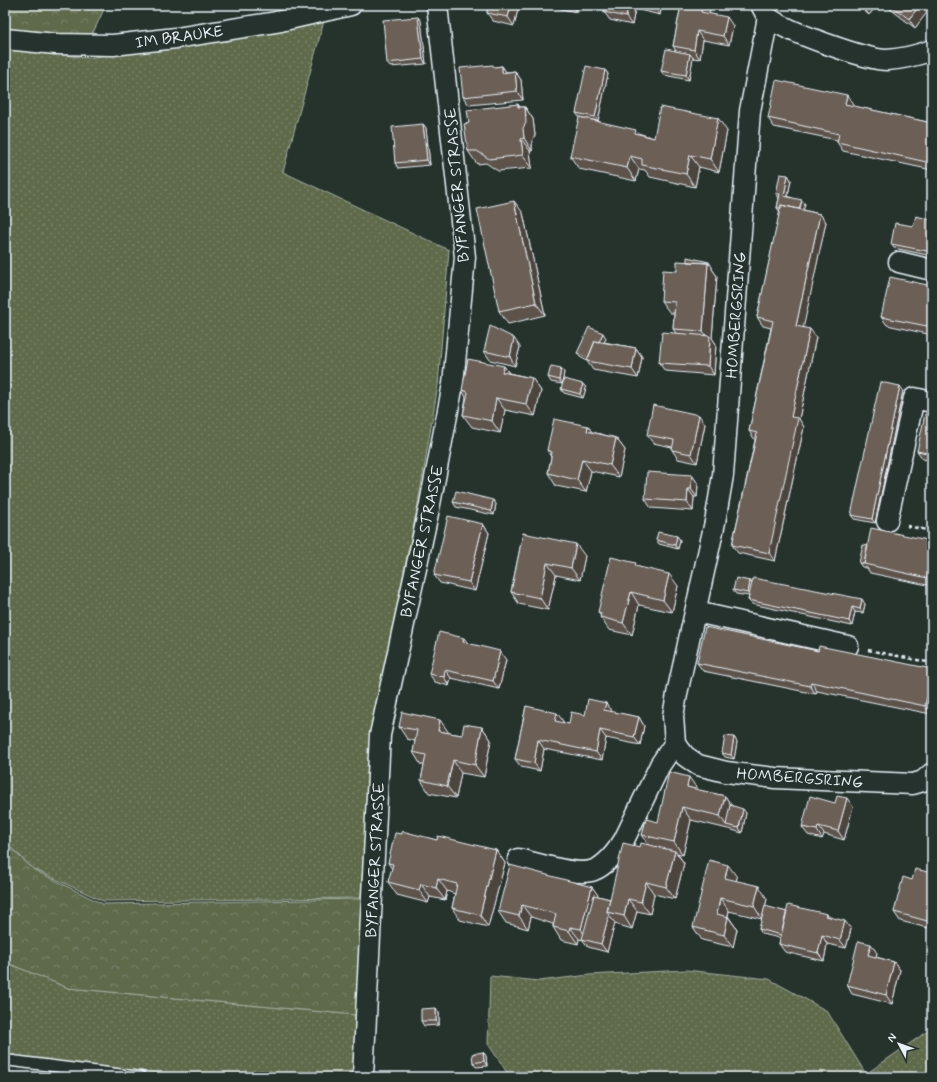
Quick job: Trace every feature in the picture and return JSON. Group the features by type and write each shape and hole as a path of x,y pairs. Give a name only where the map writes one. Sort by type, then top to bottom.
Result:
{"street":[{"name":"IM BRAUKE","path":"5,39 70,45 112,44 176,38 276,22 351,5"},
{"name":"BYFANGER STRASSE","path":"363,1077 380,735 430,504 453,384 465,257 437,5"},
{"path":"764,11 800,33 867,58 887,60 902,58 932,50"},
{"name":"HOMBERGSRING","path":"764,11 750,112 723,475 715,522 673,716 675,743 685,756 698,765 726,772 754,775 913,784 923,781 932,773"},
{"path":"899,262 932,270"},
{"path":"887,521 914,398 932,402"},
{"path":"696,612 848,646"},
{"path":"518,859 582,872 594,870 600,866 617,851 624,840 660,765 675,743"}],"lane":[{"path":"5,1060 140,1077"}],"path":[{"path":"848,646 932,662"}],"green space":[{"path":"5,5 106,5 91,37 5,30"},
{"path":"324,21 283,172 449,250 438,385 418,504 370,734 361,898 103,901 34,869 5,842 5,48 88,58"},
{"path":"5,843 34,870 103,904 362,899 356,1015 68,988 5,962"},
{"path":"5,962 68,988 355,1015 353,1077 191,1077 5,1055"},
{"path":"686,970 769,979 827,1011 866,1074 932,1028 932,1077 510,1077 488,1044 490,976 539,981 589,975"}],"building":[{"path":"488,5 511,5 508,17 487,13"},
{"path":"605,5 628,5 626,17 604,12"},
{"path":"681,5 703,5 701,12 727,17 723,36 697,31 694,50 673,46"},
{"path":"890,5 920,5 909,19"},
{"path":"418,17 423,59 387,63 383,20"},
{"path":"666,49 690,54 686,75 661,71"},
{"path":"493,65 494,67 502,66 502,73 515,71 517,91 463,97 460,68"},
{"path":"586,66 605,70 595,117 576,113"},
{"path":"776,80 847,95 845,104 932,123 931,163 837,142 839,134 768,118"},
{"path":"518,104 518,107 525,107 526,123 523,128 524,138 521,139 523,155 489,159 477,151 468,151 464,124 469,123 467,110"},
{"path":"660,107 718,118 710,159 690,155 686,174 642,165 642,159 630,156 627,168 570,156 579,117 636,130 635,133 654,138"},
{"path":"423,124 427,160 395,163 392,127"},
{"path":"780,174 788,175 784,196 802,200 799,209 781,205 781,208 777,208 780,194 776,194"},
{"path":"514,201 536,303 499,311 477,209"},
{"path":"781,205 820,214 796,326 810,329 791,417 798,418 769,553 732,545 757,433 749,431 773,321 757,317"},
{"path":"916,216 932,220 932,252 891,244 895,223 913,226"},
{"path":"687,257 709,262 709,265 708,263 687,262"},
{"path":"677,261 708,263 703,331 673,329 675,302 661,301 663,270 677,271"},
{"path":"890,277 932,286 932,327 881,317"},
{"path":"490,326 514,338 510,357 484,351"},
{"path":"589,327 603,333 599,342 595,341 588,358 577,353"},
{"path":"662,332 710,336 708,366 659,363"},
{"path":"595,341 636,348 632,369 587,361"},
{"path":"468,359 504,366 502,372 532,378 526,404 496,398 492,421 463,415 468,392 462,390"},
{"path":"551,366 561,368 559,380 548,377"},
{"path":"564,379 583,384 580,394 561,389"},
{"path":"880,382 900,386 872,519 851,515"},
{"path":"653,405 699,415 691,454 672,450 674,440 647,435"},
{"path":"925,414 932,415 932,454 917,451"},
{"path":"554,419 588,426 587,431 616,438 610,465 582,459 577,480 548,473 552,452 547,450"},
{"path":"647,472 692,475 691,489 688,489 687,502 645,499"},
{"path":"456,491 493,500 491,511 453,502"},
{"path":"448,516 483,524 469,582 434,575"},
{"path":"871,528 932,541 932,579 864,564"},
{"path":"658,532 677,536 675,545 656,540"},
{"path":"523,533 576,544 571,568 547,563 540,598 511,592"},
{"path":"863,545 868,546 864,564 859,563"},
{"path":"611,557 636,563 635,566 669,574 663,600 631,592 623,623 600,617 601,613 598,612"},
{"path":"736,578 750,581 748,593 733,590"},
{"path":"753,578 862,599 860,609 852,607 849,621 748,600"},
{"path":"705,627 818,651 819,646 932,669 925,706 811,682 810,686 697,663"},
{"path":"439,632 464,638 463,642 500,651 493,681 445,670 444,677 429,674"},
{"path":"932,693 932,711 929,710"},
{"path":"588,699 606,703 604,710 639,717 634,737 600,730 596,752 538,740 534,763 515,759 526,706 557,713 555,721 569,724 571,712 585,715"},
{"path":"402,712 440,720 438,731 462,735 464,724 482,727 475,765 453,760 447,786 421,780 426,755 413,752 417,730 399,727"},
{"path":"725,736 734,737 731,755 722,753"},
{"path":"669,772 689,777 687,787 725,796 720,816 682,807 674,842 642,835 646,819 658,822"},
{"path":"810,796 835,803 837,796 847,798 838,831 818,826 817,830 802,827"},
{"path":"730,805 743,809 739,828 726,825"},
{"path":"402,831 437,840 438,836 496,850 480,915 452,908 457,884 438,879 436,888 421,884 419,890 388,882 393,864 388,863 395,833 402,834"},
{"path":"623,843 640,847 641,843 675,851 666,887 646,882 641,902 628,899 624,916 607,912"},
{"path":"709,860 728,865 725,878 759,886 754,906 720,898 717,914 728,917 724,935 693,927"},
{"path":"510,865 592,887 581,929 570,927 569,931 553,927 556,914 522,905 519,916 498,911"},
{"path":"915,869 932,873 931,922 894,912 903,877 912,880"},
{"path":"594,895 610,899 607,912 609,915 601,944 582,939"},
{"path":"788,905 827,914 826,916 845,921 840,940 822,935 818,953 779,944"},
{"path":"765,906 787,912 781,935 759,929"},
{"path":"858,941 871,944 868,955 894,962 886,995 847,985"},
{"path":"436,1008 436,1021 421,1021 421,1009"},
{"path":"483,1052 484,1061 473,1063 472,1054"}]}
